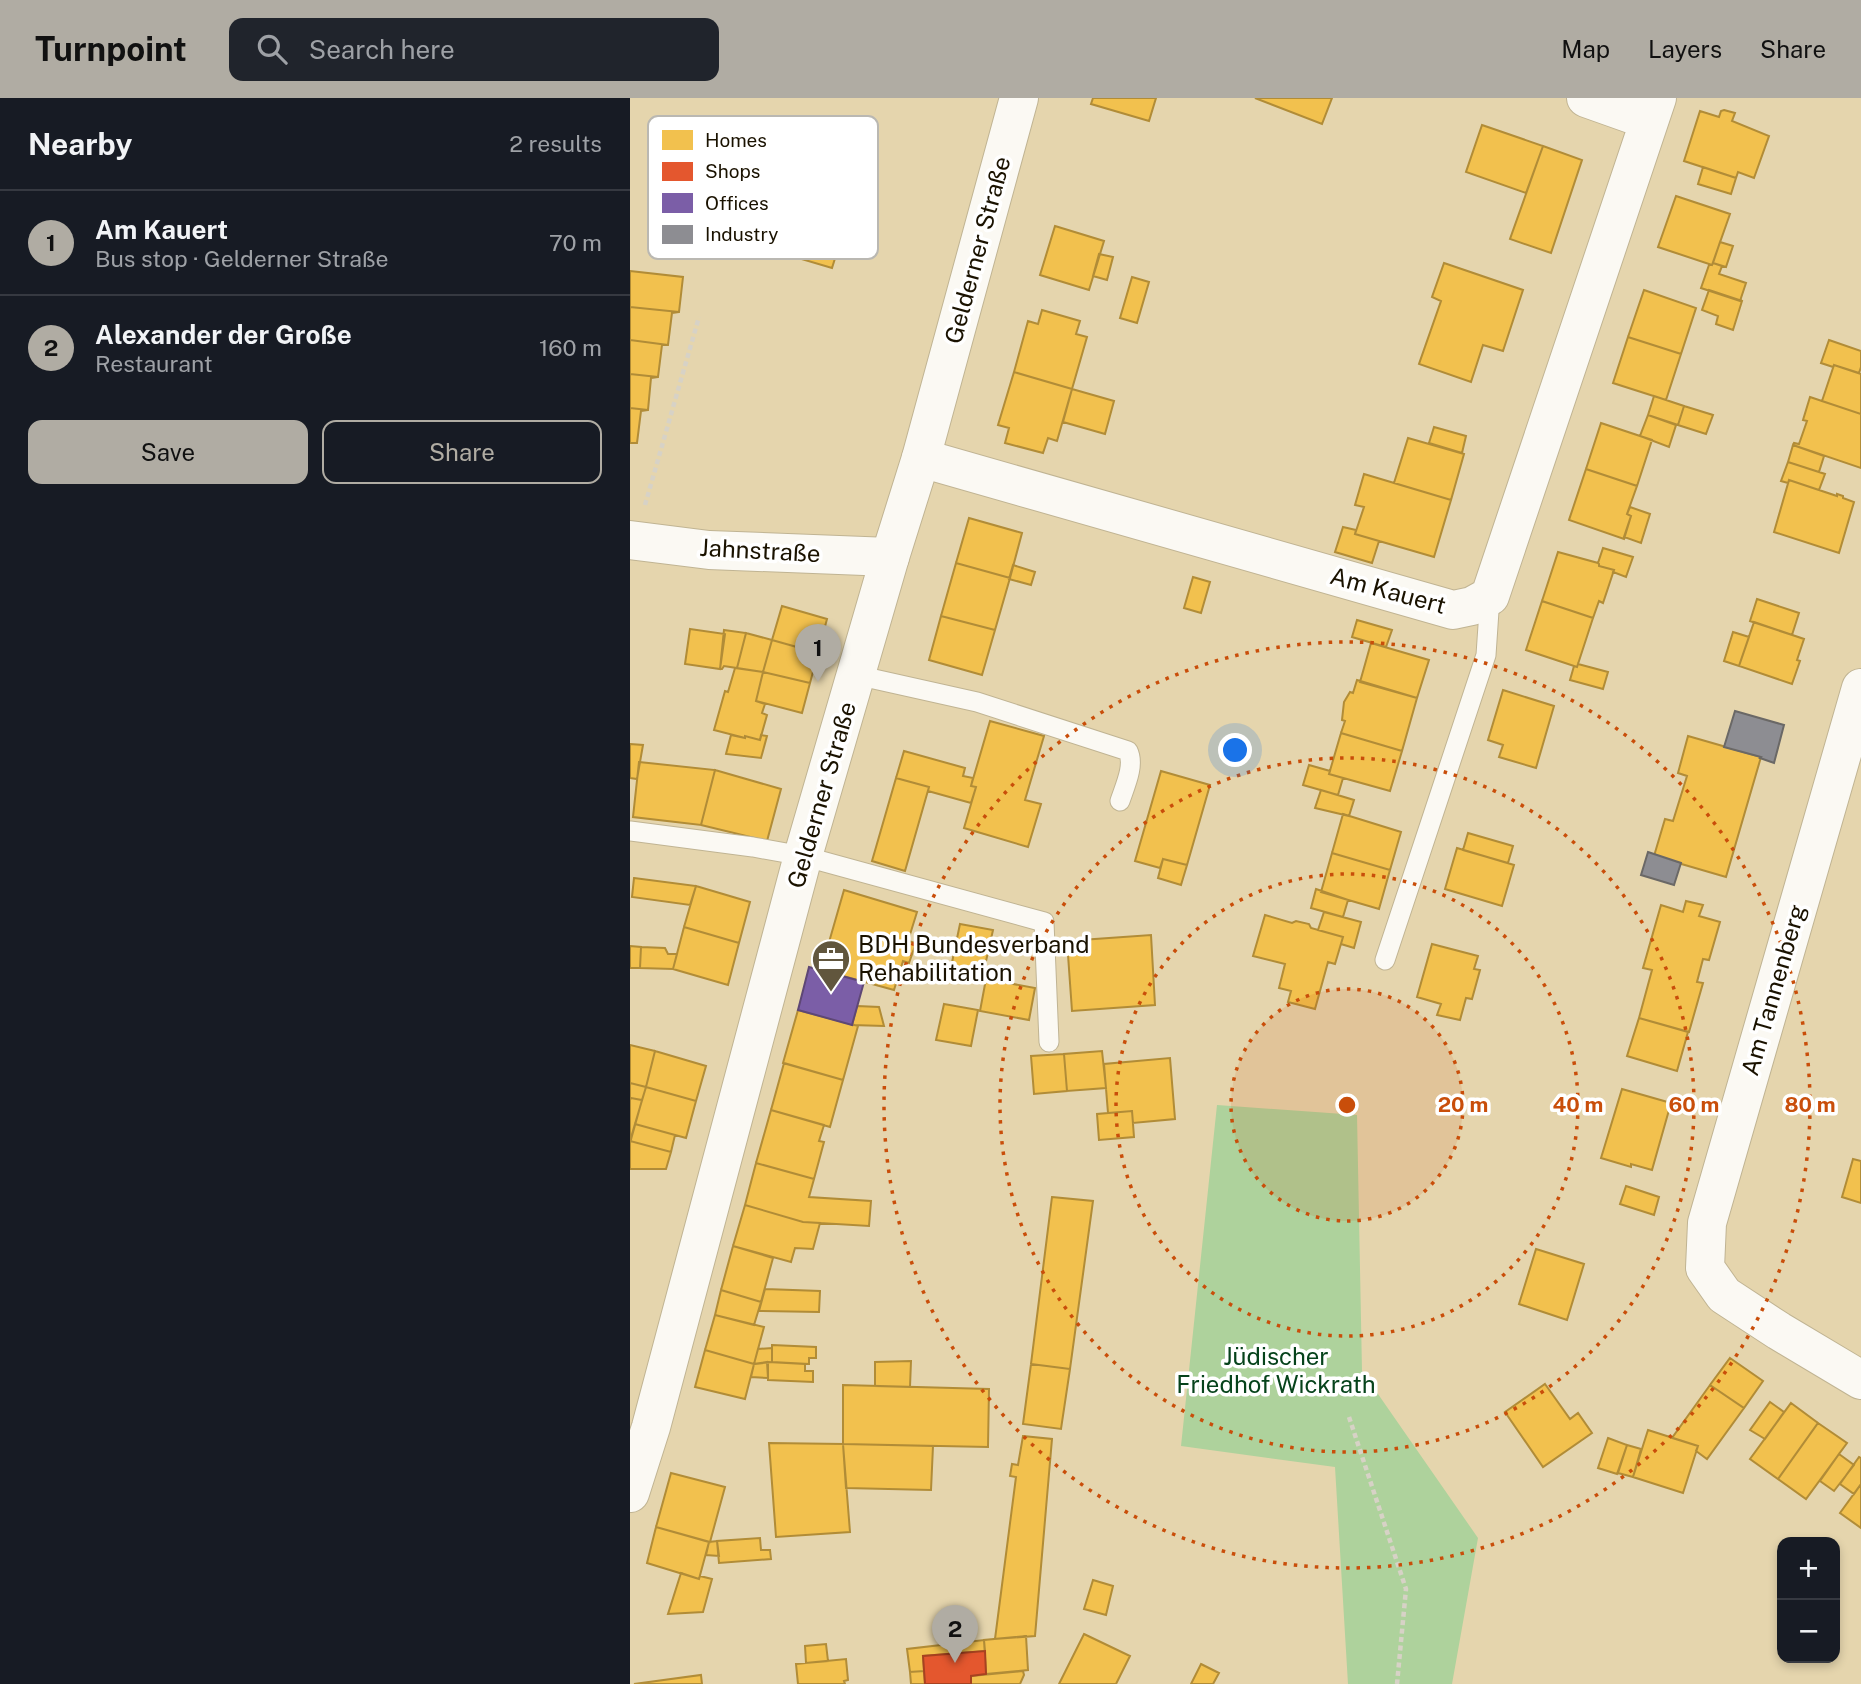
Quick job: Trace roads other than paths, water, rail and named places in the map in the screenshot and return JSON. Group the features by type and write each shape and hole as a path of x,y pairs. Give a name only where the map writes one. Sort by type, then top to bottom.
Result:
{"street":[{"name":"Gelderner Straße","path":"630,1493 651,1427 803,856 921,458 1019,98"},
{"path":"1490,596 1653,109 1586,98"},
{"name":"Am Kauert","path":"921,458 1453,610 1472,606 1490,596"},
{"name":"Jahnstraße","path":"634,540 709,550 890,557"},
{"name":"Am Tannenberg","path":"1861,688 1707,1223 1705,1268 1724,1295 1861,1380"}],"lane":[{"path":"1385,960 1486,655 1490,596"},
{"path":"856,675 977,702 1128,751 1131,756 1130,767 1120,801"},
{"path":"630,831 753,846 803,856 1044,922 1049,1042"}],"place":[{"name":"Am Kauert","path":"818,682"},
{"name":"BDH Bundesverband Rehabilitation","path":"831,993"},
{"name":"Alexander der Große","path":"955,1663"}],"park label":[{"name":"Jüdischer Friedhof Wickrath","path":"1276,1371"}]}
